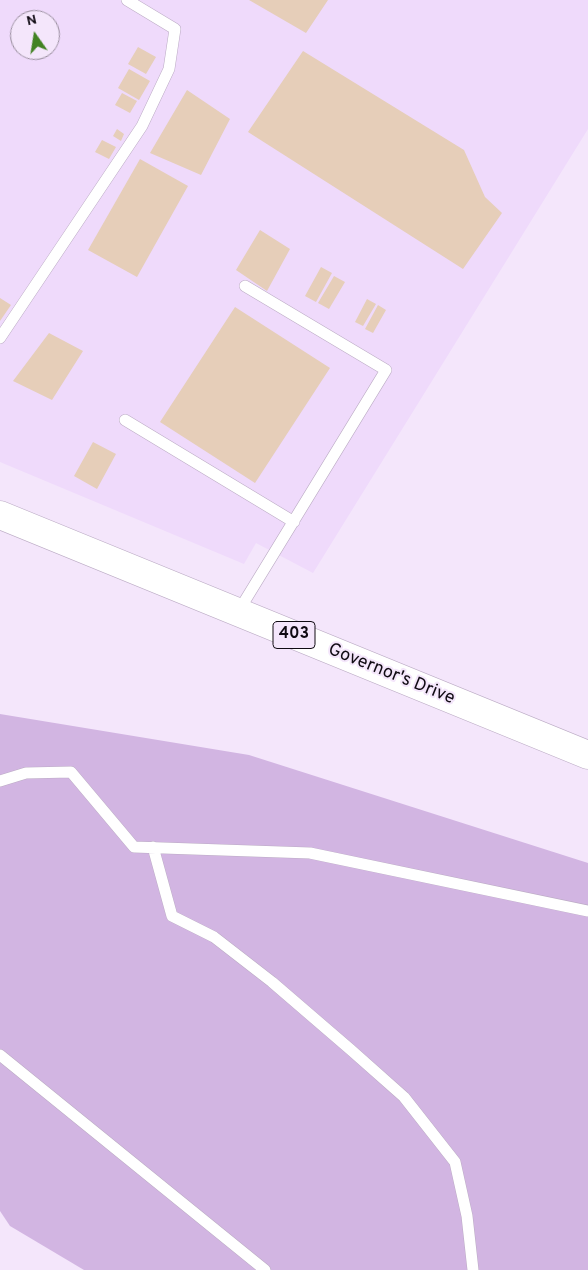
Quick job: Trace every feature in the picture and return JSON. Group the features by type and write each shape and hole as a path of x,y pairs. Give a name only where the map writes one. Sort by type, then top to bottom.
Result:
{"main road":[{"name":"Governor's Drive","path":"0,515 588,755"}],"lane":[{"path":"0,338 142,126 169,69 175,29 127,0"},
{"path":"238,612 386,370 245,286"},
{"path":"125,420 294,522"},
{"path":"0,781 26,772 71,772 134,847 310,853 588,911"},
{"path":"153,847 172,916 214,937 272,982 404,1097 455,1162 467,1216 473,1270"},
{"path":"0,1055 265,1270"}],"shaded area":[{"path":"0,0 588,0 588,129 313,573 256,543 244,564 0,462"},
{"path":"0,714 249,755 588,863 588,1270 84,1270 10,1226 0,1211"}],"building":[{"path":"249,0 328,0 306,33"},
{"path":"138,47 156,57 146,74 128,64"},
{"path":"303,51 464,150 485,197 502,213 463,269 248,132"},
{"path":"129,69 150,81 139,100 118,88"},
{"path":"187,90 230,119 201,175 150,153"},
{"path":"122,93 137,101 130,113 115,105"},
{"path":"117,129 124,134 121,141 113,136"},
{"path":"102,140 116,147 109,159 95,152"},
{"path":"140,159 188,186 137,277 88,250"},
{"path":"260,230 290,249 267,291 236,270"},
{"path":"321,267 332,273 316,302 305,296"},
{"path":"334,276 345,282 329,309 318,303"},
{"path":"0,298 11,305 0,321"},
{"path":"367,299 376,304 363,326 355,322"},
{"path":"378,305 386,310 373,333 365,329"},
{"path":"235,307 330,368 255,483 160,422"},
{"path":"49,333 83,351 52,400 13,381"},
{"path":"93,442 116,454 97,489 74,476"}]}
